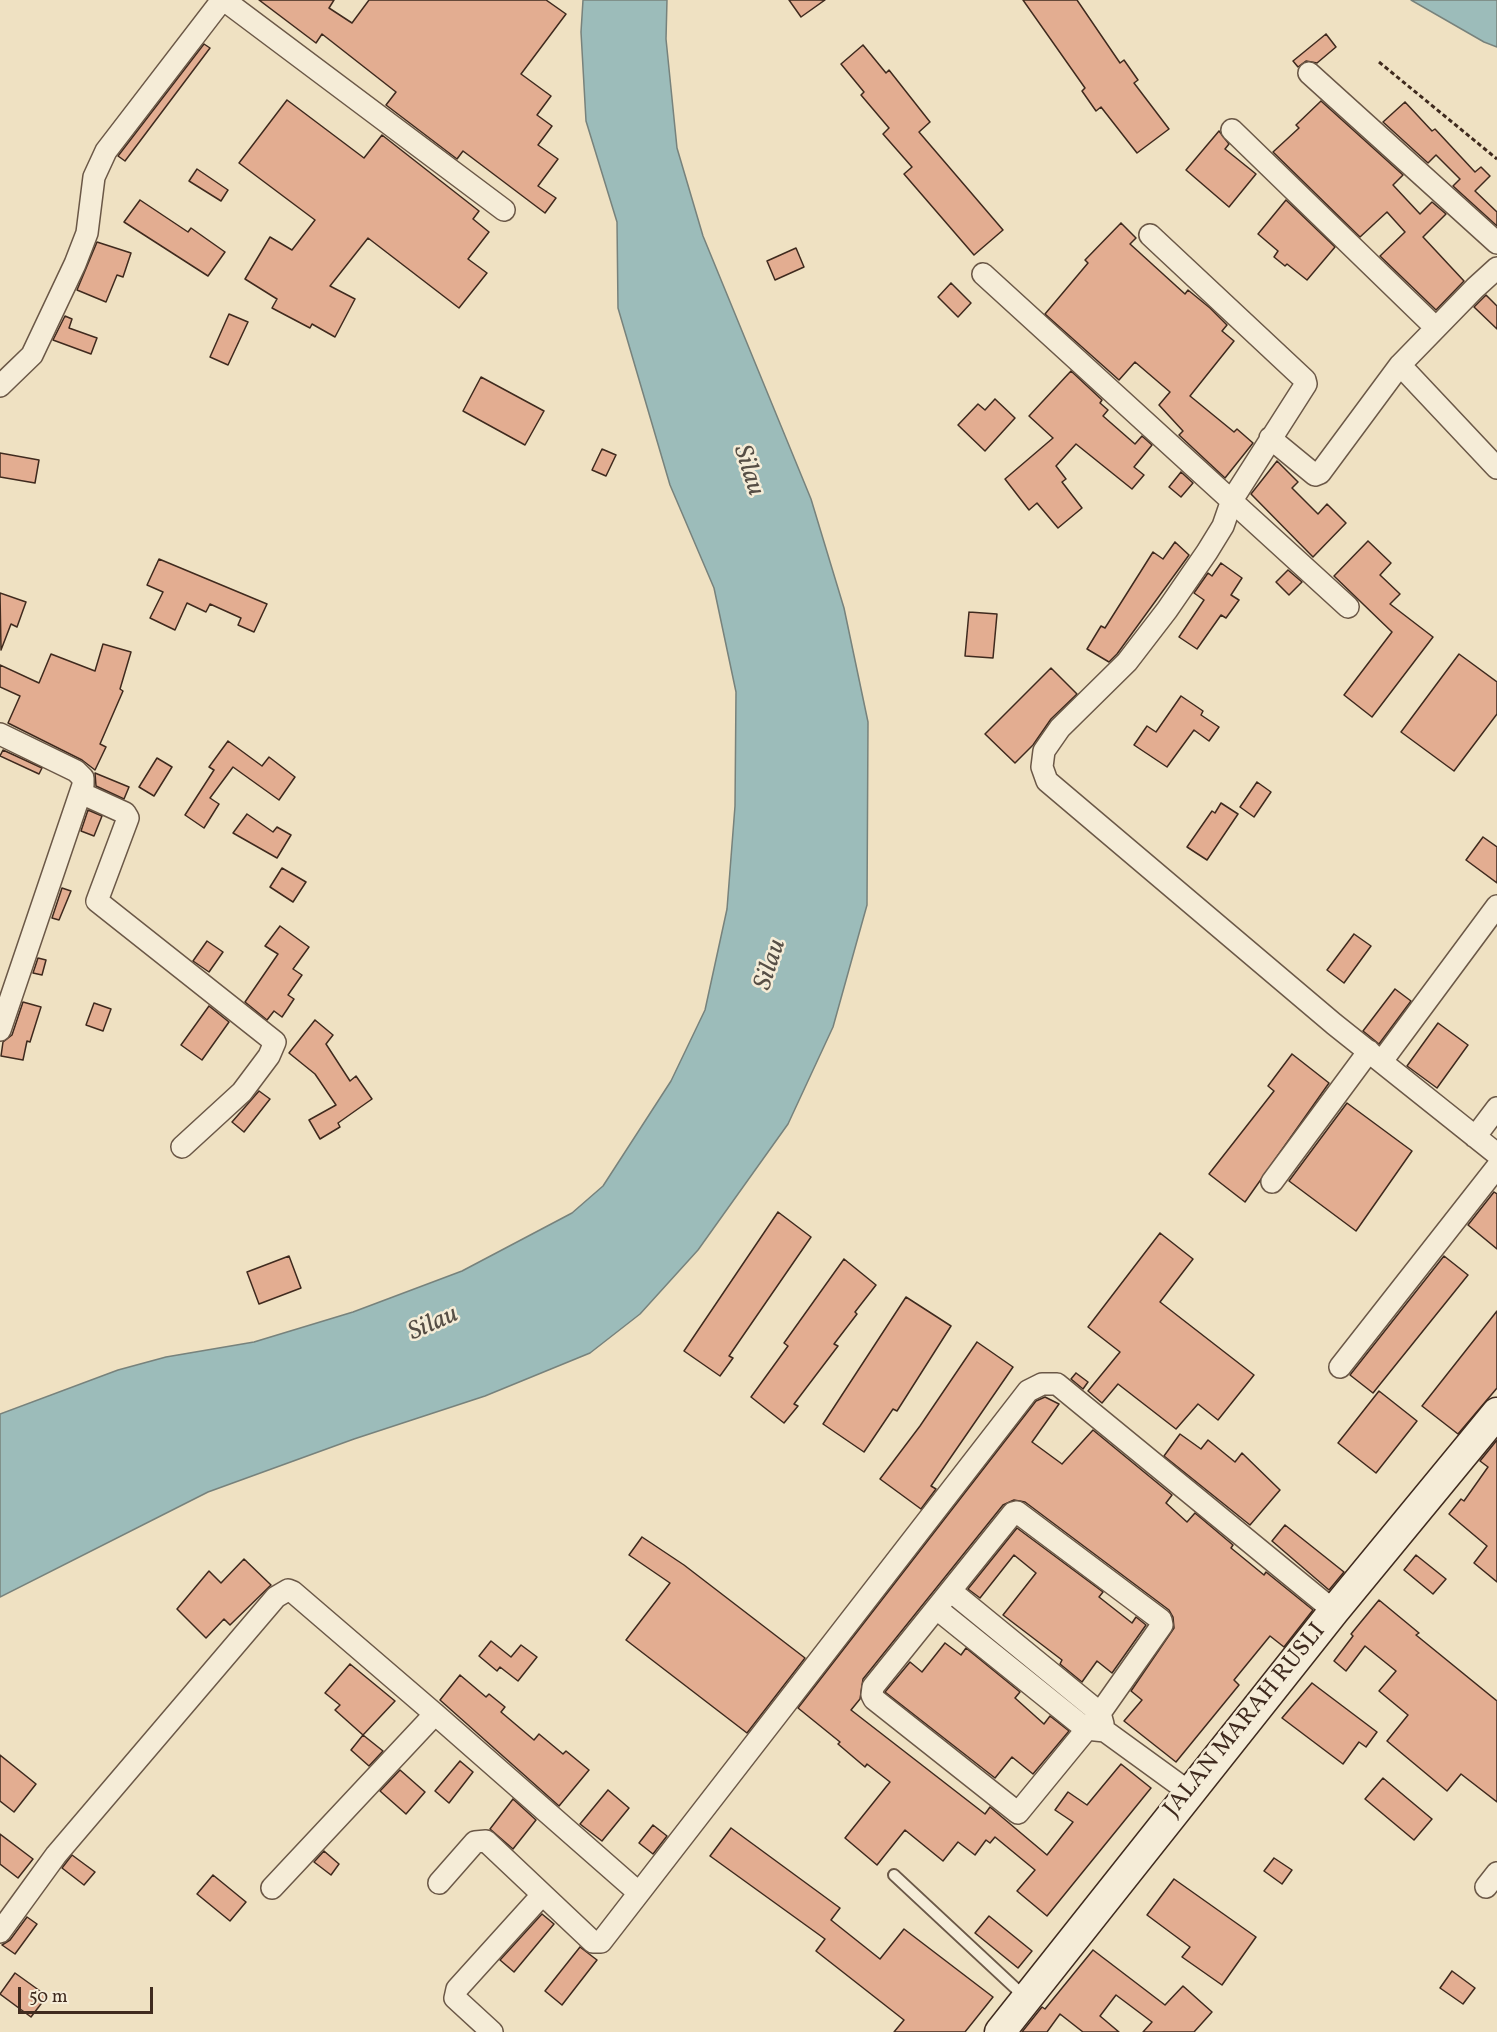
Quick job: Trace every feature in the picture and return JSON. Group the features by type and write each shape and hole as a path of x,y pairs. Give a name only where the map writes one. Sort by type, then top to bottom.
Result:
{"main road":[{"name":"JALAN MARAH RUSLI","path":"1000,2032 1334,1611 1497,1413"}],"street":[{"path":"0,386 32,355 75,264 87,233 94,177 102,158 223,0 504,210"},
{"path":"1309,73 1497,243"},
{"path":"1232,129 1436,328"},
{"path":"1150,235 1305,380 1305,389 1270,438 1232,500 1223,526 1167,610 1127,662 1060,728 1044,751 1042,767 1047,781 1497,1154"},
{"path":"1270,438 1313,473 1320,473 1400,365 1497,268"},
{"path":"983,274 1348,607"},
{"path":"1400,365 1497,468"},
{"path":"0,734 76,771 82,778 81,793 0,1030"},
{"path":"81,793 125,813 128,818 97,901 275,1042 269,1056 242,1092 182,1147"},
{"path":"1272,1182 1497,906"},
{"path":"1474,1137 1497,1108"},
{"path":"1340,1367 1497,1167"},
{"path":"439,1883 475,1842 486,1841 587,1939 601,1942 1034,1387 1042,1384 1057,1384 1334,1611"},
{"path":"1015,1512 1161,1620 1162,1628 1097,1724 1018,1813 874,1699 873,1687 952,1592 1015,1512"},
{"path":"0,1932 56,1855 281,1593 288,1590 294,1592 639,1893"},
{"path":"952,1592 1097,1724"},
{"path":"937,1609 1189,1792"},
{"path":"272,1888 435,1714"},
{"path":"492,2032 455,1998 457,1989 543,1895"}],"lane":[{"path":"894,1875 1026,1998"}],"path":[{"path":"1379,62 1497,159"}],"water":[{"name":"Silau","path":"583,0 667,0 666,39 677,148 703,236 811,499 844,608 868,722 867,905 833,1027 788,1124 698,1250 640,1314 590,1353 485,1396 354,1439 208,1492 0,1597 0,1414 118,1370 166,1357 254,1342 353,1312 462,1271 572,1213 603,1186 671,1081 705,1010 727,909 735,806 736,692 714,588 670,485 618,308 617,222 586,121 581,32"},
{"path":"1411,0 1497,0 1497,47 1484,42"}],"building":[{"path":"259,0 334,0 329,8 352,23 369,0 546,0 566,14 521,74 551,96 537,115 552,126 538,145 558,159 538,186 556,198 545,213 463,151 457,159 386,105 396,92 322,34 316,43"},
{"path":"789,0 825,0 801,17"},
{"path":"1023,0 1077,0 1120,63 1124,60 1138,80 1134,83 1169,129 1137,153 1101,107 1096,111 1082,91 1085,88"},
{"path":"1326,34 1336,47 1317,63 1306,61 1298,67 1293,61"},
{"path":"204,44 210,48 125,161 118,156"},
{"path":"863,45 886,73 889,70 930,122 919,132 1003,230 974,255 904,174 912,167 883,134 889,128 861,95 864,92 841,64"},
{"path":"287,100 364,158 382,135 479,211 473,219 489,232 468,259 487,273 459,308 368,238 330,286 355,299 335,337 312,324 310,328 272,308 277,299 245,279 270,237 292,250 315,220 239,163"},
{"path":"1321,101 1403,175 1393,185 1420,214 1432,202 1446,214 1423,237 1464,281 1436,310 1380,256 1405,232 1387,212 1360,237 1273,152 1299,128 1296,125"},
{"path":"1405,102 1432,131 1435,129 1475,172 1481,167 1490,176 1475,191 1497,212 1497,226 1453,186 1460,179 1436,155 1428,163 1383,122"},
{"path":"1219,131 1229,144 1225,149 1256,174 1229,207 1186,170"},
{"path":"197,169 228,190 221,201 189,181"},
{"path":"140,200 188,232 191,228 225,252 208,276 124,222"},
{"path":"1286,200 1335,247 1307,280 1274,257 1278,251 1258,234"},
{"path":"1121,223 1136,238 1130,244 1185,294 1188,290 1210,308 1227,325 1222,331 1234,341 1190,396 1234,432 1237,429 1253,443 1225,478 1179,435 1183,431 1159,405 1170,392 1135,362 1119,380 1045,314 1088,263 1085,260"},
{"path":"97,242 131,253 123,277 117,275 106,302 77,290"},
{"path":"796,248 804,267 775,280 767,261"},
{"path":"951,283 971,303 958,317 938,297"},
{"path":"1486,295 1497,306 1497,329 1474,307"},
{"path":"229,314 248,322 228,365 210,357"},
{"path":"65,316 72,319 69,328 97,338 91,354 53,340"},
{"path":"1071,371 1102,400 1100,403 1108,410 1103,416 1135,444 1142,436 1152,445 1134,467 1144,475 1132,489 1076,444 1056,466 1066,479 1062,482 1082,508 1058,528 1037,503 1029,510 1005,479 1053,438 1029,416"},
{"path":"481,377 544,411 525,445 463,411"},
{"path":"995,399 1015,418 985,451 958,425 978,404 985,410"},
{"path":"602,449 616,455 606,476 592,470"},
{"path":"0,453 39,460 35,483 0,477"},
{"path":"1277,461 1298,482 1292,488 1318,514 1327,504 1346,523 1313,557 1251,494"},
{"path":"1181,472 1193,483 1181,497 1169,487"},
{"path":"1368,541 1391,563 1380,575 1400,594 1390,604 1433,637 1372,717 1344,695 1392,632 1334,576"},
{"path":"1175,542 1189,555 1117,654 1109,662 1087,649 1101,626 1105,628 1153,552 1163,559"},
{"path":"159,559 267,604 254,632 238,625 241,618 210,604 206,612 187,603 175,630 150,618 163,592 147,585"},
{"path":"1221,563 1242,578 1231,595 1239,600 1226,618 1221,615 1197,649 1179,637 1204,600 1194,593 1208,573 1212,576"},
{"path":"1288,570 1302,582 1289,595 1276,582"},
{"path":"0,593 26,602 17,627 11,624 1,650"},
{"path":"969,612 997,614 993,658 965,656"},
{"path":"103,644 131,652 120,689 123,691 100,744 106,747 95,770 82,760 8,723 20,696 0,687 0,665 39,683 51,654 95,671"},
{"path":"1459,654 1497,682 1497,714 1454,771 1401,732"},
{"path":"1051,668 1077,694 1051,719 1033,745 1015,763 985,734"},
{"path":"1181,696 1203,711 1201,715 1219,727 1209,741 1194,730 1167,767 1134,745 1147,726 1156,732"},
{"path":"228,741 262,766 269,757 295,777 279,800 233,767 210,798 219,804 204,828 185,815 214,770 209,767"},
{"path":"3,750 42,768 39,774 0,756"},
{"path":"157,758 172,767 154,796 139,787"},
{"path":"95,773 129,787 124,799 96,786"},
{"path":"1257,782 1271,792 1254,817 1240,807"},
{"path":"1221,803 1238,814 1207,860 1187,847 1212,811 1215,813"},
{"path":"88,810 102,816 94,836 81,831"},
{"path":"247,814 273,832 277,827 291,835 277,858 233,833"},
{"path":"1483,837 1497,847 1497,883 1466,860"},
{"path":"282,868 306,882 293,902 270,887"},
{"path":"62,888 71,891 59,920 52,918"},
{"path":"280,926 309,947 293,969 302,975 288,995 294,999 282,1017 274,1011 267,1020 245,1002 278,954 265,946"},
{"path":"1354,934 1371,946 1344,983 1327,970"},
{"path":"207,941 223,952 209,972 193,961"},
{"path":"38,958 46,960 42,975 33,973"},
{"path":"1395,989 1411,1001 1379,1044 1363,1031"},
{"path":"23,1002 41,1007 30,1042 27,1041 23,1060 1,1056 3,1042 12,1035"},
{"path":"94,1003 111,1009 103,1031 86,1025"},
{"path":"209,1006 229,1022 202,1060 181,1045"},
{"path":"315,1020 333,1035 326,1044 350,1081 356,1076 372,1099 338,1123 340,1127 320,1139 309,1120 336,1105 315,1074 289,1053"},
{"path":"1438,1023 1468,1045 1437,1088 1407,1066"},
{"path":"1292,1054 1329,1083 1245,1202 1209,1174 1274,1091 1268,1086"},
{"path":"259,1091 270,1099 244,1132 232,1122"},
{"path":"1347,1103 1412,1151 1356,1231 1289,1181"},
{"path":"1494,1192 1497,1194 1497,1249 1468,1225"},
{"path":"778,1212 811,1237 729,1356 733,1358 720,1376 684,1351"},
{"path":"1160,1233 1193,1259 1160,1302 1254,1375 1218,1420 1198,1404 1176,1429 1118,1384 1102,1403 1088,1391 1120,1352 1088,1327"},
{"path":"289,1256 301,1288 259,1304 247,1272"},
{"path":"1444,1256 1468,1275 1373,1393 1350,1375"},
{"path":"844,1259 876,1285 855,1312 857,1314 834,1344 838,1346 794,1404 798,1406 784,1423 751,1397 788,1346 784,1343"},
{"path":"906,1297 951,1326 897,1411 893,1409 864,1452 823,1424"},
{"path":"1497,1311 1497,1388 1458,1434 1422,1406"},
{"path":"977,1342 1013,1367 931,1486 936,1489 921,1509 880,1479 920,1426"},
{"path":"1076,1373 1088,1382 1083,1389 1071,1379"},
{"path":"1379,1391 1417,1421 1376,1473 1338,1443"},
{"path":"1045,1397 1059,1404 1032,1442 1062,1464 1093,1430 1172,1495 1166,1503 1187,1522 1195,1513 1233,1545 1231,1548 1264,1575 1266,1572 1313,1610 1284,1647 1270,1636 1234,1680 1239,1685 1176,1762 1124,1721 1142,1700 1131,1691 1174,1628 1173,1617 1169,1610 1025,1502 1014,1500 1003,1505 863,1679 860,1699 851,1710 985,1814 990,1807 1047,1855 1073,1822 1055,1810 1068,1792 1087,1805 1121,1764 1151,1788 1047,1916 1017,1891 1035,1870 995,1837 990,1843 986,1840 975,1855 958,1842 943,1861 905,1830 877,1865 845,1838 890,1782 867,1764 865,1767 838,1744 840,1742 798,1708 1036,1401"},
{"path":"1180,1434 1201,1449 1208,1440 1235,1462 1242,1453 1280,1490 1250,1525 1164,1456"},
{"path":"1497,1440 1497,1582 1474,1563 1487,1546 1449,1514 1461,1499 1464,1501 1488,1467 1480,1461"},
{"path":"1285,1525 1344,1572 1329,1590 1272,1541"},
{"path":"1017,1528 1103,1592 1099,1597 1132,1623 1136,1617 1146,1625 1112,1673 1097,1661 1082,1682 1060,1664 1062,1660 1003,1615 1036,1573 1014,1555 980,1598 968,1589"},
{"path":"642,1537 684,1565 805,1658 747,1733 626,1640 670,1583 629,1555"},
{"path":"1416,1555 1446,1579 1433,1594 1404,1570"},
{"path":"244,1559 271,1585 230,1625 224,1619 206,1638 177,1609 209,1571 221,1583"},
{"path":"1379,1600 1419,1633 1416,1635 1497,1701 1497,1802 1461,1774 1447,1791 1387,1741 1408,1715 1379,1691 1396,1671 1365,1646 1346,1671 1334,1661 1353,1636 1351,1634"},
{"path":"491,1641 511,1657 521,1645 537,1657 518,1681 500,1667 497,1671 479,1656"},
{"path":"945,1643 961,1655 966,1648 1020,1692 1015,1698 1044,1724 1050,1716 1069,1731 1033,1774 1012,1757 995,1778 885,1692 910,1662 922,1672"},
{"path":"350,1664 395,1701 363,1735 335,1710 340,1705 325,1693"},
{"path":"460,1675 486,1697 489,1694 505,1707 501,1712 534,1740 539,1734 563,1754 566,1751 589,1770 559,1806 440,1700"},
{"path":"1312,1683 1377,1732 1366,1747 1359,1742 1343,1764 1282,1718"},
{"path":"363,1735 383,1751 369,1766 351,1750"},
{"path":"0,1755 36,1784 14,1812 0,1801"},
{"path":"460,1761 473,1772 449,1803 435,1791"},
{"path":"400,1770 425,1792 406,1814 380,1791"},
{"path":"1383,1778 1432,1819 1414,1840 1365,1799"},
{"path":"608,1790 629,1808 602,1841 580,1824"},
{"path":"513,1799 536,1820 513,1849 490,1829"},
{"path":"653,1825 667,1836 653,1854 639,1843"},
{"path":"731,1828 840,1908 831,1920 880,1959 904,1929 993,1997 965,2032 894,2032 904,2020 816,1951 825,1939 710,1856"},
{"path":"0,1834 33,1859 18,1878 0,1864"},
{"path":"324,1851 339,1864 331,1875 314,1862"},
{"path":"72,1855 95,1872 84,1885 62,1868"},
{"path":"1274,1858 1292,1870 1282,1884 1264,1871"},
{"path":"213,1875 246,1902 230,1921 197,1894"},
{"path":"1174,1879 1256,1937 1222,1985 1182,1957 1190,1947 1147,1915"},
{"path":"542,1914 554,1924 514,1972 500,1960"},
{"path":"989,1916 1032,1951 1018,1968 975,1933"},
{"path":"27,1917 37,1924 15,1954 2,1945 10,1940"},
{"path":"580,1947 597,1960 562,2005 545,1991"},
{"path":"1093,1950 1165,2005 1183,1986 1212,2012 1194,2032 1143,2032 1152,2022 1116,1995 1100,2016 1119,2032 1083,2032 1060,2014 1047,2032 1022,2032 1042,2007 1045,2009"},
{"path":"1452,1971 1475,1988 1463,2004 1440,1988"},
{"path":"15,1973 47,1996 31,2017 0,1994"}]}
